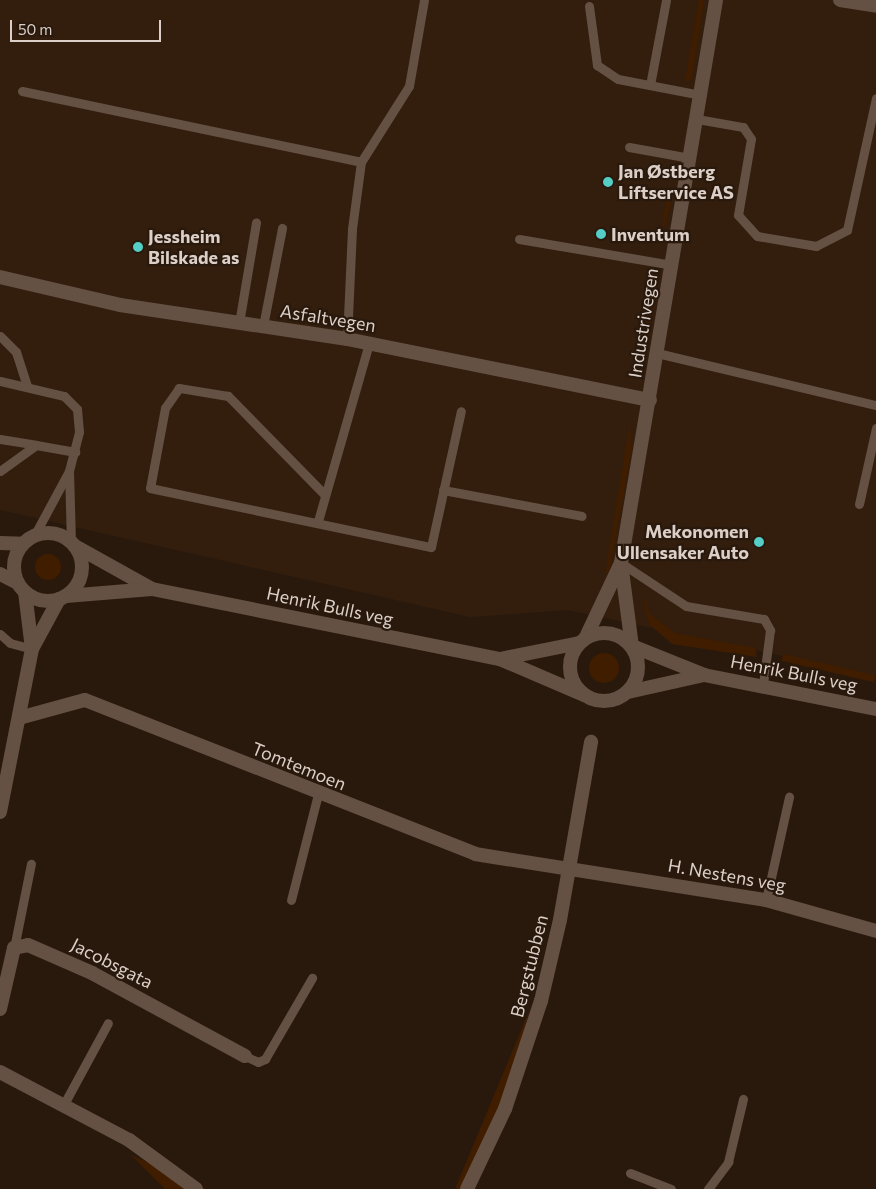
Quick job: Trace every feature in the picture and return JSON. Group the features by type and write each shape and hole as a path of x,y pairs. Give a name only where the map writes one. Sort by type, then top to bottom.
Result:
{"street":[{"name":"Industrivegen","path":"583,640 621,563 716,0"},
{"path":"840,0 876,6"},
{"name":"Asfaltvegen","path":"0,277 120,305 347,339 650,400"},
{"name":"Henrik Bulls veg","path":"0,543 29,540 54,534 152,589"},
{"path":"29,540 14,562 21,588 32,649"},
{"path":"0,812 32,649 62,598 81,576 81,559 73,544"},
{"name":"Industrivegen","path":"621,563 632,646"},
{"name":"Henrik Bulls veg","path":"0,574 36,599 152,589 500,659 605,702 628,692 704,675"},
{"name":"Henrik Bulls veg","path":"500,659 608,633 632,646 704,675 763,684 876,709"},
{"path":"583,640 570,668 574,683 584,695"},
{"path":"628,692 639,667 632,646"},
{"name":"Tomtemoen","path":"19,718 85,700 318,794 474,854 568,870"},
{"name":"Bergstubben","path":"467,1189 525,1056 560,920 592,742"},
{"name":"H. Nestens veg","path":"568,870 766,900 837,916 876,931"},
{"path":"0,1009 14,948"},
{"name":"Jacobsgata","path":"14,948 43,948 245,1056"},
{"path":"0,1072 64,1104 129,1140 196,1189"}],"lane":[{"path":"347,339 352,229 361,162 409,86 424,0"},
{"path":"650,85 666,0"},
{"path":"589,6 597,65 618,79 701,95"},
{"path":"22,91 361,162"},
{"path":"697,119 743,128 751,139 738,215 757,236 816,246 847,230 876,98"},
{"path":"629,147 690,158"},
{"path":"239,323 256,222"},
{"path":"263,326 282,228"},
{"path":"519,239 672,265"},
{"path":"0,336 16,352 27,386"},
{"path":"318,522 369,343"},
{"path":"657,353 876,405"},
{"path":"0,381 64,396 77,409 75,452 69,470 29,540"},
{"path":"325,496 228,396 179,388 165,408 150,488 431,547 461,411"},
{"path":"859,504 876,428"},
{"path":"0,439 75,452"},
{"path":"0,470 36,444"},
{"path":"69,470 73,544"},
{"path":"443,490 582,516"},
{"path":"621,563 686,606 764,619 770,630 763,684"},
{"path":"0,634 32,649"},
{"path":"290,900 318,794"},
{"path":"766,900 789,797"},
{"path":"14,948 31,864"},
{"path":"245,1056 258,1062 265,1059 312,978"},
{"path":"64,1104 108,1023"},
{"path":"708,1189 728,1162 743,1099"},
{"path":"630,1173 671,1189"}],"shaded area":[{"path":"0,0 876,0 876,676 568,610 470,617 0,510"},
{"path":"699,0 704,0 691,80 685,82"},
{"path":"667,195 671,203 659,244"},
{"path":"655,272 659,275 645,365 639,369"},
{"path":"630,421 631,452 610,568 605,576"},
{"path":"48,554 57,558 61,567 57,576 48,580 39,576 35,567 39,558"},
{"path":"642,595 651,615 675,633 755,648 757,657 672,644 649,624"},
{"path":"604,653 614,658 619,668 614,678 604,683 594,678 589,668 594,658"},
{"path":"783,654 876,675 874,682 781,661"},
{"path":"530,1009 511,1076 486,1137 460,1189 455,1189"},
{"path":"131,1155 203,1187 205,1189 165,1189"}],"place":[{"name":"Jan Østberg Liftservice AS","path":"608,182"},
{"name":"Inventum","path":"601,234"},
{"name":"Jessheim Bilskade as","path":"138,247"},
{"name":"Mekonomen Ullensaker Auto","path":"759,542"}]}
